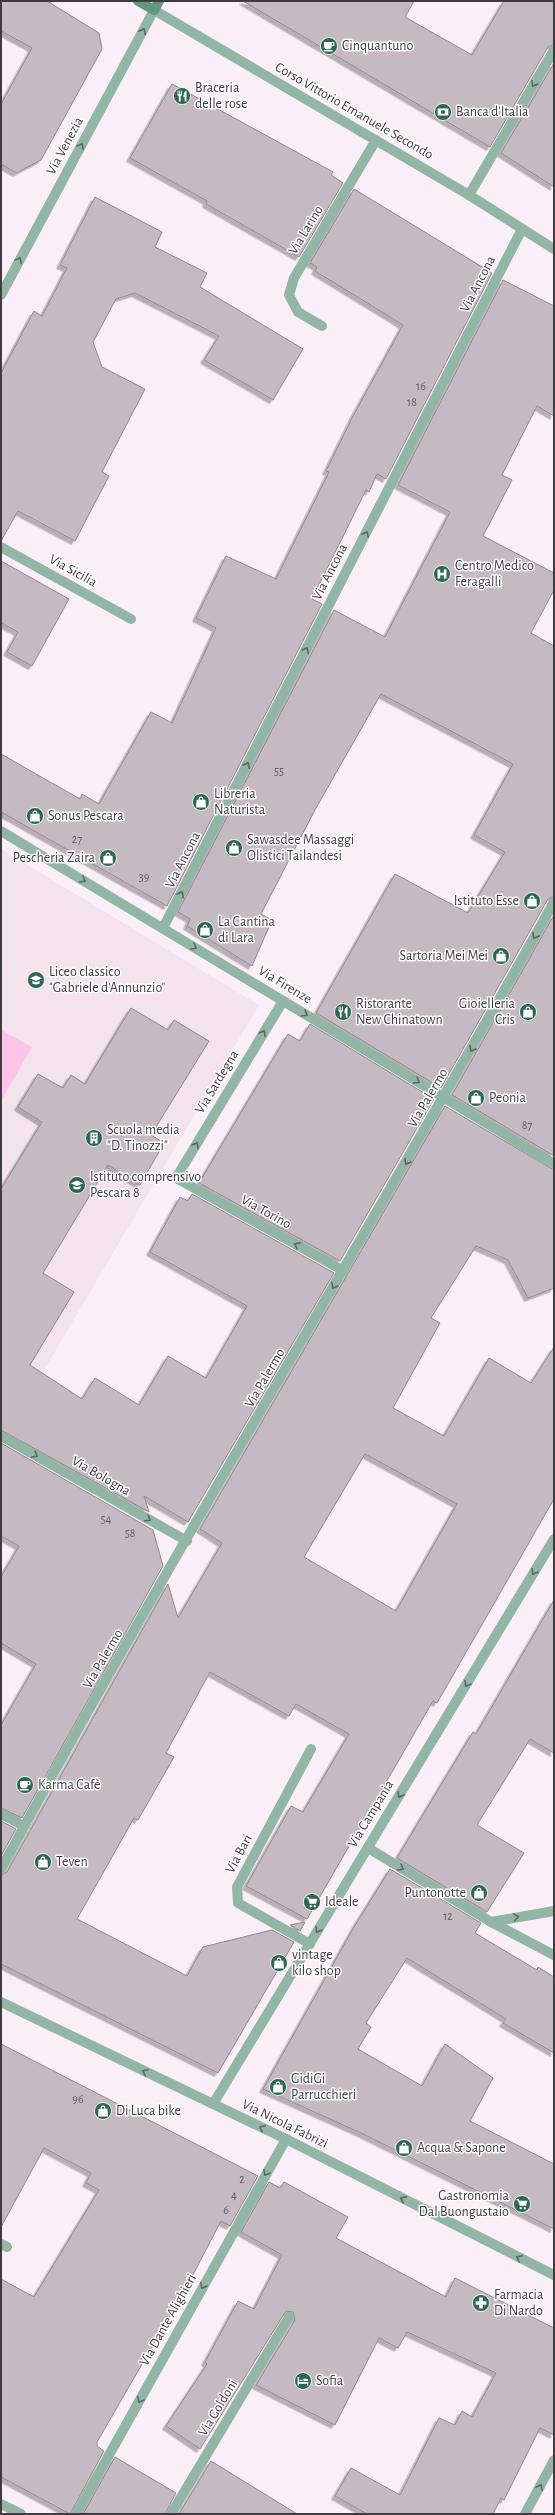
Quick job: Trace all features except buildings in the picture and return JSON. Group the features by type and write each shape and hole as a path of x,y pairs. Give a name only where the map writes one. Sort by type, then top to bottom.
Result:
{"main road":[{"name":"Corso Vittorio Emanuele Secondo","path":"138,1 154,10"},
{"path":"154,10 159,1"}],"street":[{"name":"Corso Vittorio Emanuele Secondo","path":"154,10 469,195 554,249"},
{"name":"Via Venezia","path":"1,295 154,10"},
{"path":"469,195 554,50"},
{"name":"Via Larino","path":"322,326 298,312 289,295 294,278 376,140"},
{"name":"Via Ancona","path":"164,928 522,229"},
{"name":"Via Sicilia","path":"1,547 131,619"},
{"name":"Via Firenze","path":"1,831 554,1164"},
{"name":"Via Palermo","path":"1,1869 24,1826 187,1541 445,1097 554,902"},
{"name":"Via Sardegna","path":"176,1178 282,1001"},
{"name":"Via Torino","path":"176,1178 344,1271"},
{"name":"Via Bologna","path":"1,1436 187,1541"},
{"name":"Via Campania","path":"213,2104 554,1539"},
{"name":"Via Bari","path":"310,1944 238,1903 237,1887 311,1749"},
{"path":"1,1814 24,1826"},
{"path":"368,1848 491,1922 554,1955"},
{"path":"491,1922 554,1911"},
{"name":"Via Nicola Fabrizi","path":"1,2002 286,2139 554,2276"},
{"name":"Via Dante Alighieri","path":"76,2514 286,2139"},
{"name":"Via Goldoni","path":"171,2514 289,2317"},
{"path":"525,2514 554,2460"},
{"path":"1,2504 21,2514"}],"shaded area":[{"name":"Istituto comprensivo Pescara 8","path":"1,849 259,1005 13,1423 1,1416"},
{"path":"1,1030 32,1047 1,1101"}],"place":[{"name":"Cinquantuno","path":"329,46"},
{"name":"Braceria delle rose","path":"182,96"},
{"name":"Banca d'Italia","path":"443,112"},
{"name":"Centro Medico Feragalli","path":"442,574"},
{"name":"Libreria Naturista","path":"201,802"},
{"name":"Sonus Pescara","path":"35,816"},
{"name":"Sawasdee Massaggi Olistici Tailandesi","path":"234,848"},
{"name":"Pescheria Zaira","path":"108,858"},
{"name":"Istituto Esse","path":"532,901"},
{"name":"La Cantina di Lara","path":"205,930"},
{"name":"Sartoria Mei Mei","path":"501,956"},
{"name":"Liceo classico \"Gabriele d'Annunzio\"","path":"36,980"},
{"name":"Ristorante New Chinatown","path":"343,1012"},
{"name":"Gioielleria Cris","path":"528,1012"},
{"name":"Peonia","path":"476,1098"},
{"name":"Scuola media \"D. Tinozzi\"","path":"94,1138"},
{"name":"Istituto comprensivo Pescara 8","path":"77,1185"},
{"name":"Karma Cafè","path":"25,1785"},
{"name":"Teven","path":"43,1862"},
{"name":"Puntonotte","path":"479,1893"},
{"name":"Ideale","path":"312,1902"},
{"name":"vintage kilo shop","path":"279,1963"},
{"name":"GidiGi Parrucchieri","path":"278,2087"},
{"name":"Di Luca bike","path":"103,2111"},
{"name":"Acqua & Sapone","path":"404,2148"},
{"name":"Gastronomia Dal Buongustaio","path":"522,2204"},
{"name":"Farmacia Di Nardo","path":"481,2303"},
{"name":"Sofia","path":"303,2381"}]}
